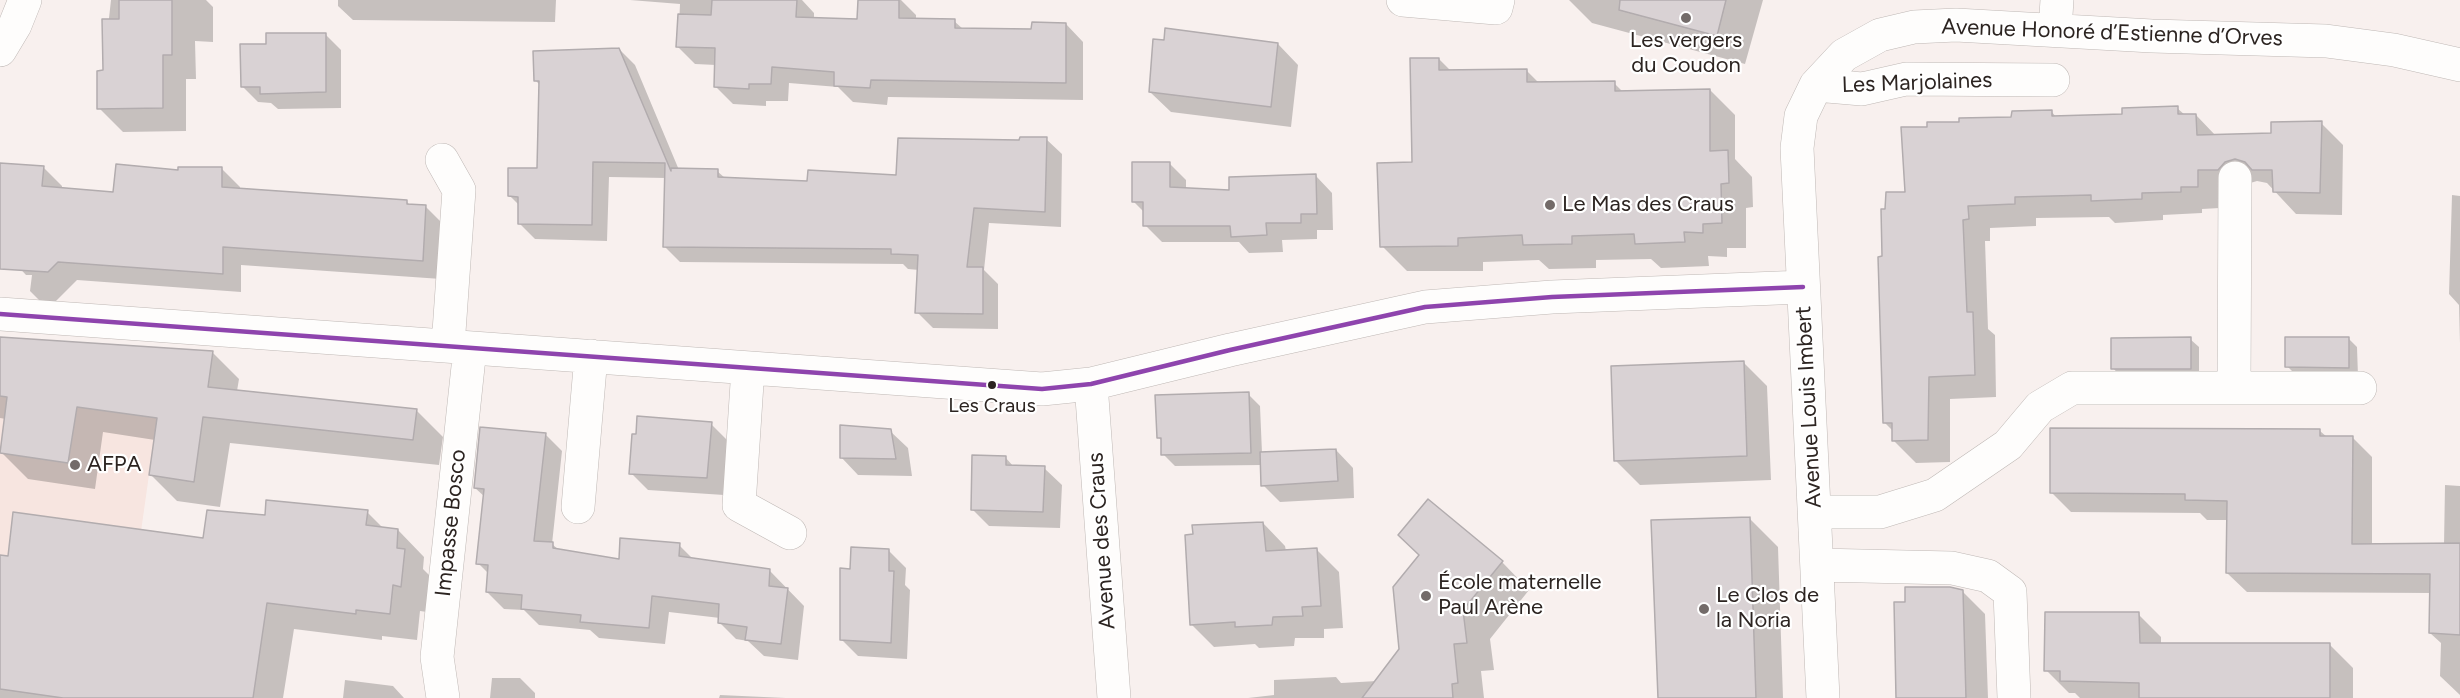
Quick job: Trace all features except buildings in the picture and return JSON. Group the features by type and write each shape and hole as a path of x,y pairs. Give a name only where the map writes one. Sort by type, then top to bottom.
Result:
{"street":[{"path":"0,50 15,25 25,0"},
{"path":"1403,0 1496,8 1498,0"},
{"name":"Avenue Honoré d’Estienne d’Orves","path":"1801,116 1816,85 1844,55 1880,35 1914,27 2056,15 2326,41 2394,50 2460,65"},
{"name":"Les Marjolaines","path":"1816,85 1862,89 1906,79 2053,80"},
{"name":"Avenue Louis Imbert","path":"1801,116 1797,148 1823,698"},
{"name":"Impasse Bosco","path":"442,160 459,190 459,347 437,657 442,698"},
{"path":"2234,388 2235,178"},
{"path":"0,314 1022,388 1091,384 1230,350 1425,307 1552,297 1803,287"},
{"path":"578,507 591,356"},
{"path":"748,368 739,505 790,533"},
{"name":"Avenue des Craus","path":"1091,384 1114,698"},
{"path":"1815,512 1880,512 1935,495 2008,445 2040,407 2072,388 2360,388"},
{"path":"1817,565 1952,568 1988,576 2010,592 2014,698"}],"shaded area":[{"name":"AFPA","path":"0,396 157,418 135,574 117,526 13,512 8,556 0,555"}],"transit line":[{"path":"0,314 1042,389 1091,384 1230,350 1425,307 1552,297 1803,287"}],"place":[{"name":"Les vergers du Coudon","path":"1686,18"},
{"name":"Le Mas des Craus","path":"1550,205"},
{"name":"Les Craus","path":"992,385"},
{"name":"AFPA","path":"75,465"},
{"name":"École maternelle Paul Arène","path":"1426,596"},
{"name":"Le Clos de la Noria","path":"1704,609"}]}
